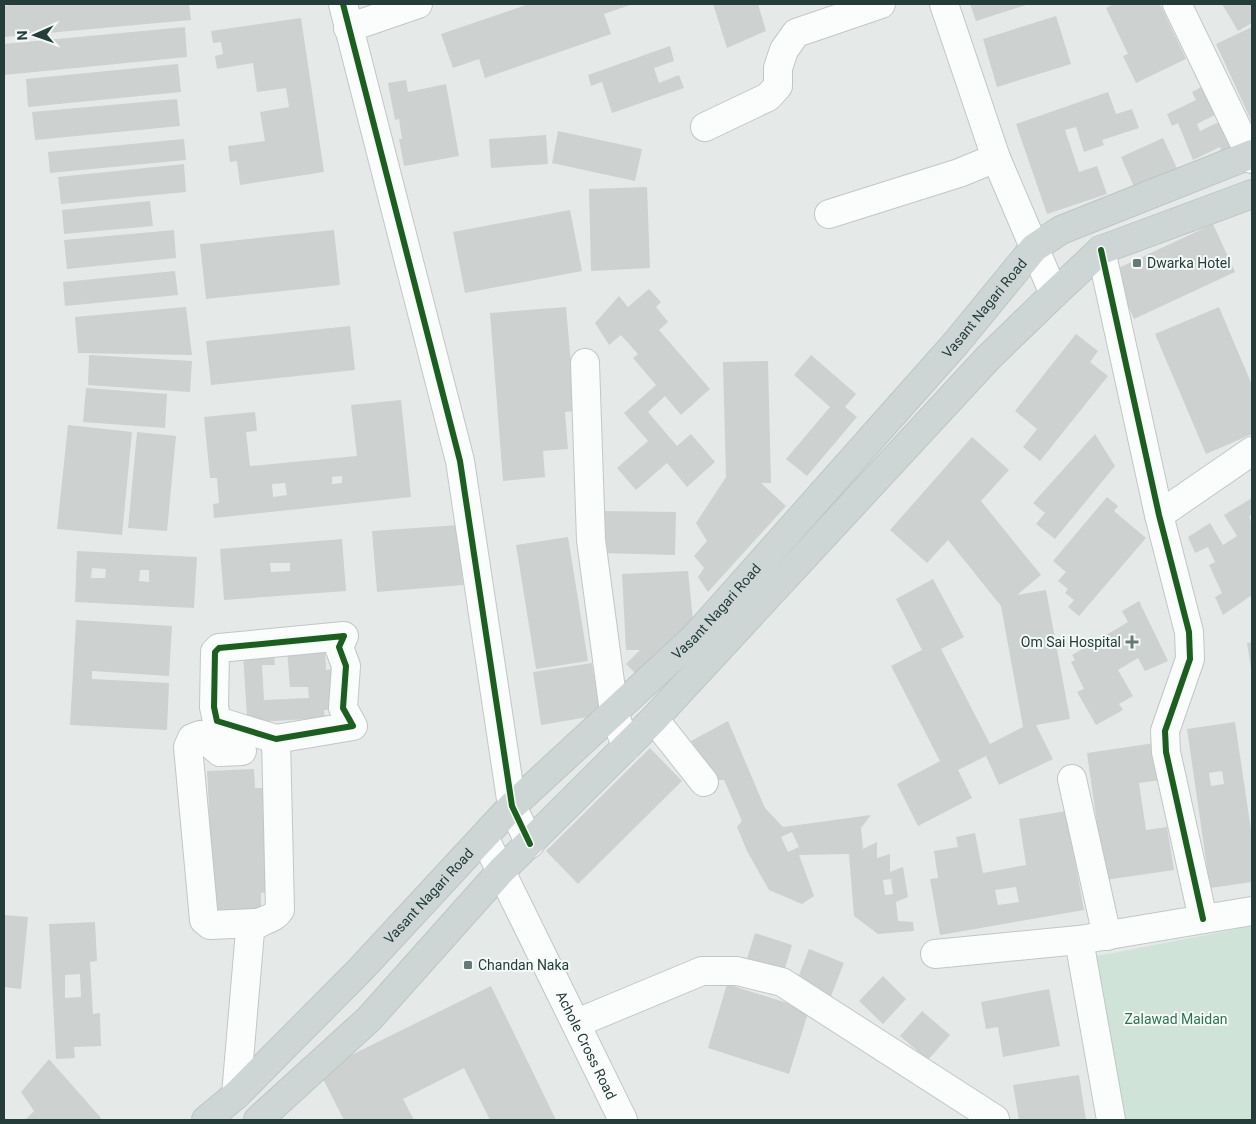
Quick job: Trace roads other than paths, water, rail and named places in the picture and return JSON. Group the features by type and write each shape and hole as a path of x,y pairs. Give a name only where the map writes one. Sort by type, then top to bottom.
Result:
{"main road":[{"name":"Vasant Nagari Road","path":"206,1120 236,1095 361,969 512,806 695,637 956,343 1034,248 1060,230 1252,156"},
{"name":"Vasant Nagari Road","path":"263,1119 369,1019 501,871 654,719 982,365 1101,250 1252,194"}],"street":[{"path":"418,4 346,16 460,461 512,806 530,844"},
{"path":"705,127 768,97 778,86 778,68 784,50 796,33 881,4"},
{"path":"944,4 996,158 1054,294"},
{"path":"1177,4 1252,156"},
{"path":"829,214 960,173 996,158"},
{"path":"1101,250 1160,515 1189,632 1190,659 1165,731 1166,752 1203,919"},
{"path":"585,363 591,540 614,712 626,747"},
{"path":"1160,515 1252,451"},
{"path":"344,636 339,646 346,666 343,708 353,726 276,739 217,721 214,707 215,652 224,647 344,636"},
{"path":"654,719 704,782"},
{"path":"242,751 220,752 200,735 192,738 188,747 204,920 210,925 256,923 275,917 280,910 276,739"},
{"path":"1072,779 1107,936"},
{"name":"Achole Cross Road","path":"484,837 623,1120"},
{"path":"935,954 1079,940 1252,911"},
{"path":"236,1095 250,931 256,923"},
{"path":"1079,940 1111,1120"},
{"path":"577,1023 702,971 737,971 761,976 782,982 996,1119"}],"place":[{"name":"Dwarka Hotel","path":"1137,263"},
{"name":"Om Sai Hospital","path":"1132,642"},
{"name":"Chandan Naka","path":"468,965"}],"park label":[{"name":"Zalawad Maidan","path":"1176,1019"}]}
